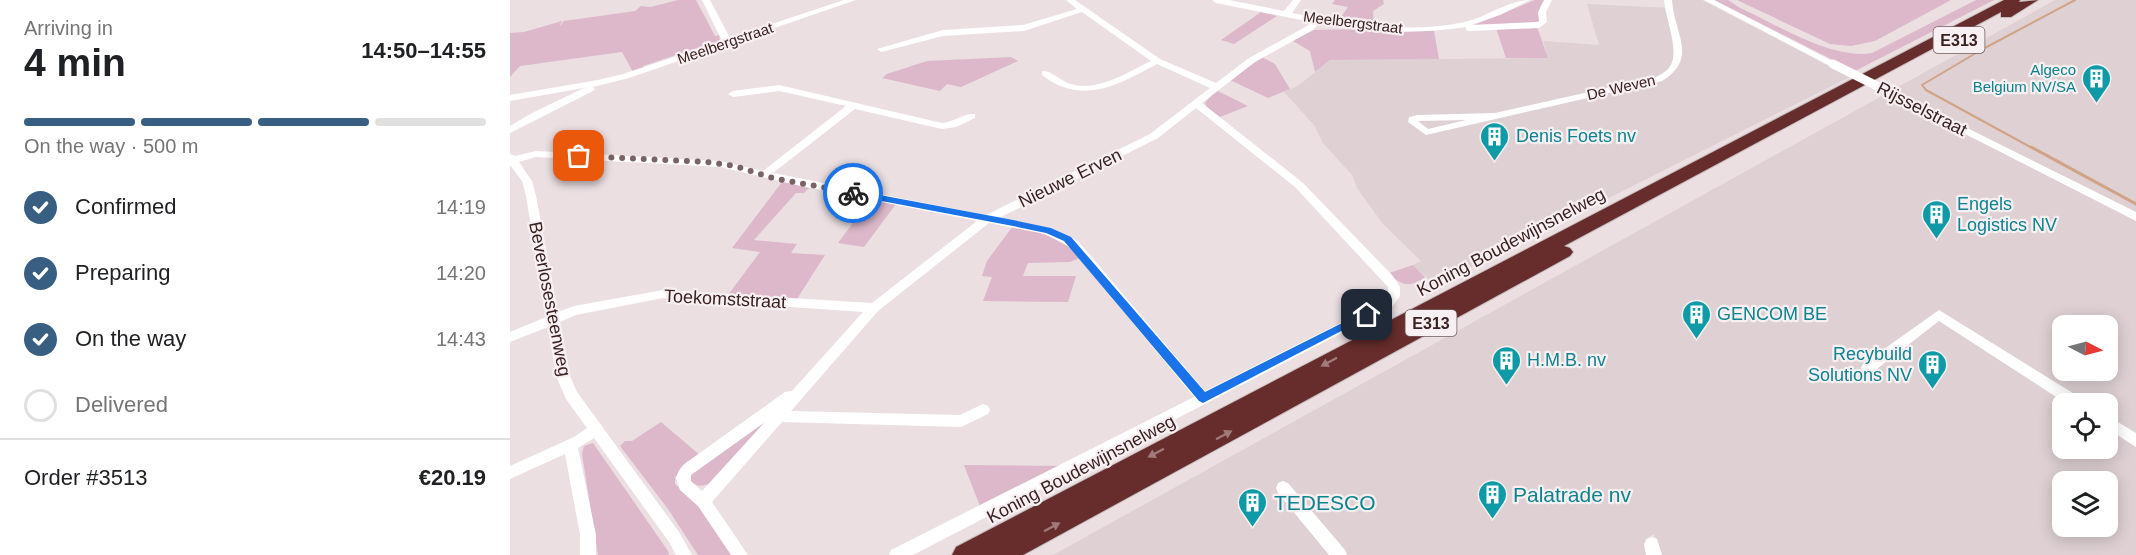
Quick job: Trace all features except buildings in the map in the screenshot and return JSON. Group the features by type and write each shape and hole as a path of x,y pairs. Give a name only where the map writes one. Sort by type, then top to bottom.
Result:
{"highway":[{"name":"Koning Boudewijnsnelweg","path":"964,555 2014,0"},
{"name":"Koning Boudewijnsnelweg","path":"1000,555 2032,0"}],"street":[{"path":"706,0 727,42"},
{"path":"811,0 821,10"},
{"name":"Meelbergstraat","path":"510,98 598,83 648,70 852,0"},
{"path":"1072,0 1157,61 1216,87"},
{"name":"Meelbergstraat","path":"1216,0 1318,19 1390,28 1539,25 1542,22 1542,12 1548,0"},
{"path":"1287,13 1297,0"},
{"name":"Meelbergstraat","path":"1456,26 1477,21 1526,0"},
{"name":"De Weven","path":"1495,116 1424,117 1413,119 1413,122 1426,132 1659,79 1671,73 1678,66 1680,56 1668,0"},
{"name":"Rijsselstraat","path":"1708,0 2136,217"},
{"path":"881,49 929,35 1024,28 1084,9"},
{"name":"Nieuwe Erven","path":"704,501 874,308 987,219 1137,146 1271,48 1310,28 1318,19"},
{"path":"1045,73 1053,81 1063,86 1095,88 1113,83 1157,61"},
{"name":"Meelbergstraat","path":"510,130 598,83"},
{"path":"733,94 779,88 851,107 942,126 952,125 972,116"},
{"path":"897,555 1388,304 1394,296 1394,287 1388,278 1299,185 1196,103"},
{"path":"764,175 851,107"},
{"path":"512,158 536,154 686,160 735,166 764,175 1048,231 1074,244 1203,398"},
{"name":"Beverlosesteenweg","path":"512,158 527,181 531,196 562,376 571,395 684,555"},
{"name":"Toekomststraat","path":"510,337 574,311 663,294 874,308"},
{"path":"1868,368 1939,315 2062,393"},
{"name":"Nieuwe Erven","path":"740,555 704,501 685,485 686,471 811,382"},
{"path":"779,416 961,421 983,410"},
{"path":"2118,429 2136,441"},
{"path":"510,473 571,446 596,430"},
{"path":"571,446 588,535 588,555"},
{"path":"1283,488 1339,555"}],"shaded area":[{"path":"678,0 696,0 715,36 719,35 720,41 705,48 703,46 643,66 644,69 633,72 622,52 520,66 510,77 510,33 524,32 562,21 559,27 564,21 635,11 641,6 650,7"},
{"path":"1335,0 1383,0 1384,4 1373,11 1374,25 1339,20 1348,7 1332,4"},
{"path":"1535,0 1546,0 1541,21 1537,24 1469,27"},
{"path":"1670,0 1702,0 1850,77 1435,285 1413,265 1421,261 1383,224 1357,188 1353,176 1323,143 1314,125 1284,92 1298,86 1330,60 1548,58 1543,41 1599,45 1587,4 1670,8"},
{"path":"1714,0 1728,0 1804,39 1856,54 1872,53 1976,0 1994,0 1855,71"},
{"path":"1737,0 1951,0 1875,41 1851,46 1830,44"},
{"path":"2055,0 2136,0 2136,555 1660,555 1654,534 1645,539 1649,555 1053,555"},
{"path":"1261,12 1277,16 1234,44 1221,40"},
{"path":"1537,27 1548,58 1506,58 1496,28"},
{"path":"1314,30 1434,31 1439,59 1330,60 1315,72 1310,51 1291,40"},
{"path":"1011,57 1018,61 961,87 947,84 940,91 882,78 887,74 927,61"},
{"path":"1262,57 1275,64 1290,89 1268,98 1230,80"},
{"path":"1216,90 1248,106 1220,117 1207,108 1205,103"},
{"path":"782,182 809,188 804,193 796,193 754,240 797,244 791,253 825,255 797,299 728,295 760,252 732,248"},
{"path":"870,200 896,204 864,247 838,243"},
{"path":"1013,226 1058,240 1080,258 1070,262 1028,263 1023,276 1076,276 1068,302 983,301 992,277 982,276 987,261"},
{"path":"1413,265 1425,277 1415,283 1402,283 1389,273"},
{"path":"774,411 714,482 701,486 690,481 690,474"},
{"path":"661,422 701,456 675,477 675,484 701,507 735,555 698,555 668,509 620,446"},
{"path":"593,443 669,555 598,555 582,454 584,446"},
{"path":"964,465 1062,466 981,509"}],"waterway":[{"path":"2034,149 1926,90 1922,85 1981,50 2075,0"},
{"path":"2031,147 2136,204"}],"way so far":[{"path":"579,156 706,162 735,166 773,178 853,193"}],"place":[{"name":"Algeco Belgium NV/SA","path":"2097,104"},
{"name":"Denis Foets nv","path":"1495,162"},
{"name":"Engels Logistics NV","path":"1936,240"},
{"name":"GENCOM BE","path":"1696,340"},
{"name":"H.M.B. nv","path":"1506,386"},
{"name":"Recybuild Solutions NV","path":"1933,390"},
{"name":"Palatrade nv","path":"1492,520"},
{"name":"TEDESCO","path":"1253,528"}],"route":[{"path":"853,193 1013,223 1048,231 1067,239 1074,244 1203,398 1367,315"}]}
